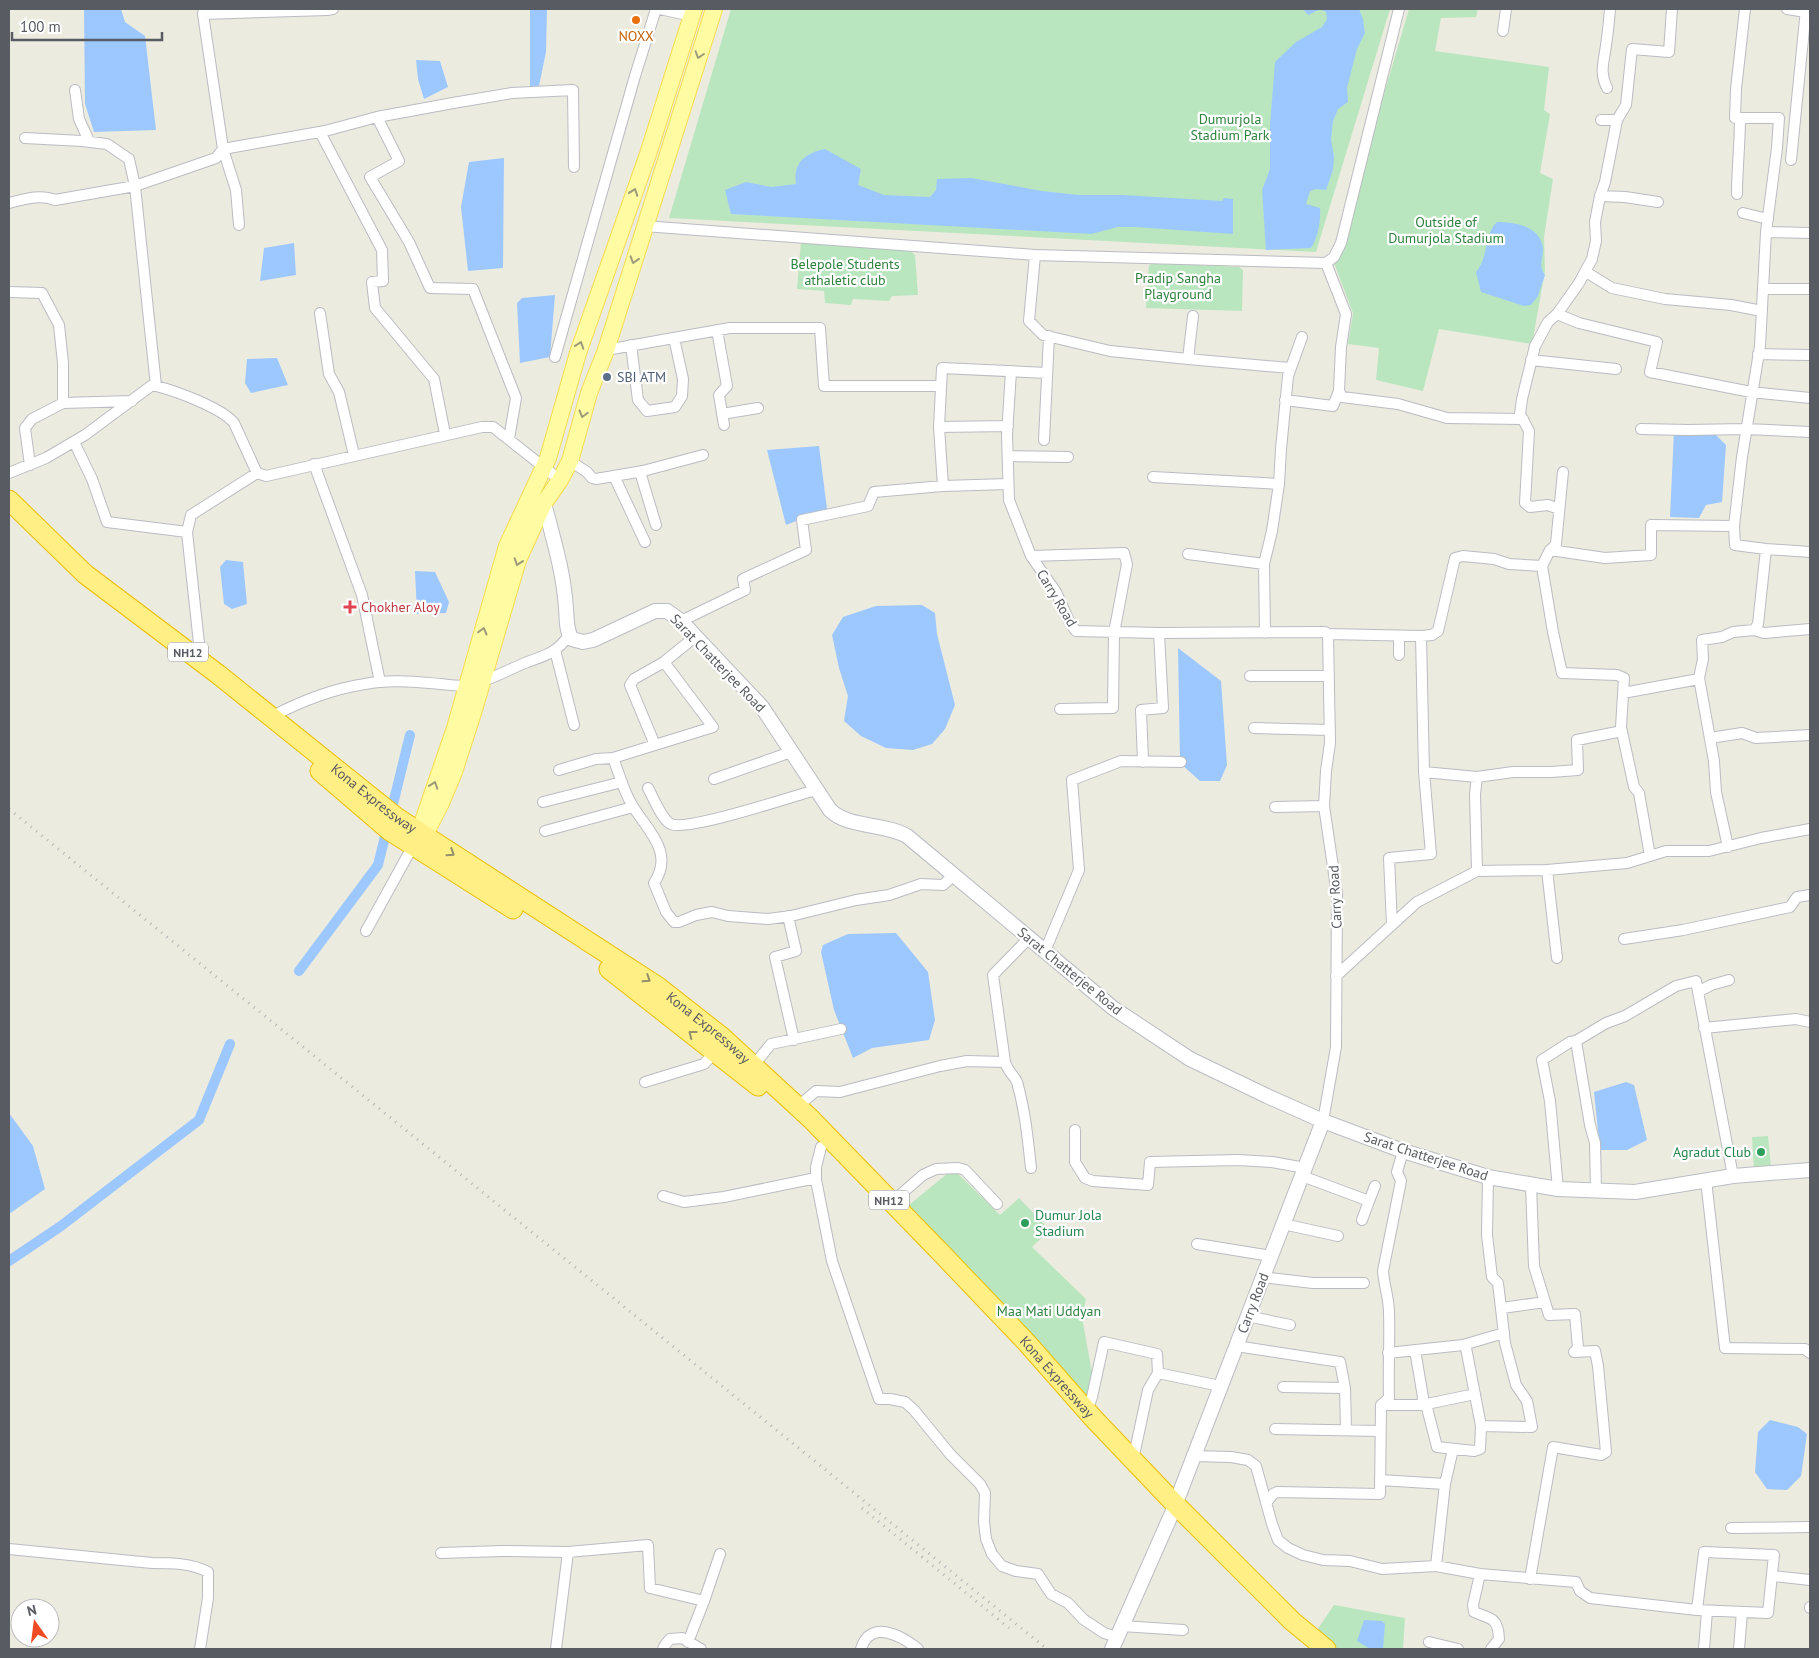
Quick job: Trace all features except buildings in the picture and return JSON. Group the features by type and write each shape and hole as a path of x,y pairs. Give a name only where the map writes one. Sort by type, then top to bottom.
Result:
{"highway":[{"name":"Kona Expressway","path":"9,500 85,574 271,717 416,843 616,974 763,1090 938,1264 1174,1508 1292,1621 1326,1649"},
{"name":"Kona Expressway","path":"9,515 96,596 371,805"},
{"name":"Kona Expressway","path":"416,843 657,986 722,1037 797,1106 1028,1343 1272,1619 1308,1649"}],"main road":[{"path":"416,843 435,781 455,728 475,684 518,560 544,503 570,461 589,393 606,350 714,9"},
{"path":"475,684 507,546 548,458 578,353 648,154 693,13"},
{"path":"544,503 561,568 569,635"},
{"name":"Sarat Chatterjee Road","path":"569,635 572,639 578,641 593,640 655,611 667,611 681,621 696,636 762,707 816,790 836,816 897,830 907,836 955,874 1113,1008 1190,1059 1323,1121 1404,1151 1488,1178 1558,1189 1635,1192 1733,1176 1810,1170"},
{"name":"Carry Road","path":"1117,1637 1174,1508 1323,1121"}],"street":[{"path":"240,225 236,190 224,149 204,12 333,9"},
{"path":"555,357 656,9"},
{"path":"660,9 693,13"},
{"path":"644,226 1035,255 1326,263 1334,257 1341,243 1399,9"},
{"path":"1503,31 1506,9"},
{"path":"1606,88 1601,76 1610,9"},
{"path":"1559,509 1548,505 1530,507 1525,503 1529,432 1520,414 1522,399 1535,346 1548,322 1557,314 1586,272 1592,259 1596,242 1595,222 1600,196 1605,182 1617,120 1626,105 1632,50 1669,52 1672,9"},
{"path":"1745,9 1736,89 1735,118 1778,118 1777,148 1766,232 1758,354 1751,392 1734,526 1735,545 1810,552"},
{"path":"1787,9 1806,10 1791,160"},
{"path":"75,90 79,119 89,142"},
{"path":"9,203 37,197 48,197 55,200 135,186 216,158 224,149 320,132 377,117 512,93 572,90 574,167"},
{"path":"377,117 399,161 370,178 410,242 430,288 473,289 516,398 509,439"},
{"path":"1737,194 1740,118"},
{"path":"1601,120 1617,120"},
{"path":"320,132 382,250 383,282 372,282 375,308 434,379 445,434"},
{"path":"26,138 107,144 129,159 135,186 156,386"},
{"path":"1600,196 1625,197 1658,202"},
{"path":"1743,213 1768,219"},
{"path":"1766,232 1810,233"},
{"path":"1035,255 1029,321 1043,335 1110,352 1290,368"},
{"path":"1285,400 1333,406 1339,391 1341,347 1346,314 1326,263"},
{"path":"1586,272 1612,288 1665,299 1731,305 1762,311"},
{"path":"1763,288 1810,289"},
{"path":"9,292 42,293 59,326 63,363 63,403"},
{"path":"320,313 329,374 339,392 354,455"},
{"path":"1557,314 1579,324 1657,342 1650,372 1751,392 1810,398"},
{"path":"1188,358 1193,316"},
{"path":"606,350 730,328 820,328 824,386 941,386"},
{"path":"718,330 727,386 719,395 724,426"},
{"path":"1044,440 1049,336"},
{"path":"1265,633 1264,564 1280,484 1285,400 1290,368 1302,337"},
{"path":"631,346 638,400 647,411 675,406 682,396 683,379 674,338"},
{"path":"1758,354 1810,355"},
{"path":"1531,360 1616,369"},
{"path":"943,486 938,427 942,368 1048,373"},
{"name":"Carry Road","path":"1011,372 1008,426 1009,500 1031,556 1056,592 1073,629 1076,631 1159,633 1325,632 1328,634 1330,730 1324,806 1338,894 1336,1047 1323,1121"},
{"path":"9,474 46,458 74,442 152,386 156,386 229,416 257,473 266,476 445,434 482,427 493,427 560,480"},
{"path":"1339,391 1342,397 1398,404 1447,418 1523,419"},
{"path":"30,465 25,428 32,419 63,403 132,401"},
{"path":"722,414 758,408"},
{"path":"938,427 1008,426"},
{"path":"1641,429 1746,429 1810,432"},
{"path":"74,442 92,479 107,522 187,532"},
{"path":"570,461 594,479 640,472 703,455"},
{"path":"1008,456 1068,457"},
{"path":"314,464 362,595 380,682"},
{"path":"640,472 656,525"},
{"path":"1563,472 1556,544 1550,550 1542,566 1547,601 1562,673 1617,675 1624,678 1621,717 1622,732 1634,787 1639,793 1650,856"},
{"path":"201,662 187,532 190,515 257,473"},
{"path":"614,476 645,542"},
{"path":"1153,477 1280,484"},
{"path":"681,621 745,590 743,579 806,550 802,520 868,506 874,492 943,486 1008,484"},
{"path":"1550,550 1605,558 1651,555 1651,526 1734,526"},
{"path":"1754,630 1758,624 1766,549"},
{"path":"1031,556 1124,553 1127,564 1114,632 1113,708 1060,710"},
{"path":"1188,554 1264,564"},
{"path":"1328,634 1432,635 1438,631 1455,558 1463,556 1494,559 1509,564 1542,566"},
{"path":"1728,846 1716,792 1714,761 1699,679 1703,659 1702,640 1722,637 1733,632 1754,630 1764,633 1810,629"},
{"path":"1144,762 1141,710 1163,708 1159,633"},
{"path":"271,717 309,698 335,690 380,682 475,684 550,655 562,645 569,635"},
{"path":"655,745 630,685 634,679 664,662 696,636"},
{"path":"1399,636 1399,655"},
{"path":"1392,924 1389,858 1431,854 1424,772 1421,636"},
{"path":"555,650 574,725"},
{"path":"559,770 596,759 613,758 713,727 664,662"},
{"path":"1250,676 1329,676"},
{"path":"1623,693 1699,679"},
{"path":"1254,728 1330,730"},
{"path":"1424,772 1477,777 1513,772 1578,770 1577,740 1622,732"},
{"path":"1710,738 1742,733 1756,738 1810,735"},
{"path":"714,779 791,752"},
{"path":"613,758 633,807 651,832 659,850 663,862 661,873 654,883 666,912 674,922 680,922 696,915 712,912 728,916 768,919 788,916 856,900 888,895 921,884 943,885 955,874"},
{"path":"1045,951 1079,870 1072,780 1121,761 1181,762"},
{"path":"1477,777 1475,794 1477,871"},
{"path":"543,802 622,782"},
{"path":"648,788 667,822 673,826 699,823 816,790"},
{"path":"1275,807 1324,806"},
{"path":"545,831 633,807"},
{"path":"1336,976 1417,902 1477,871 1547,870 1627,863 1666,851 1709,852 1762,838 1810,829"},
{"path":"366,931 416,843"},
{"path":"1547,870 1557,958"},
{"path":"1624,939 1683,930 1790,907 1798,897 1810,896"},
{"path":"788,916 796,951 775,957 794,1040"},
{"path":"1029,938 992,975 1005,1062 1008,1072 1016,1080 1026,1128 1031,1168"},
{"path":"1698,992 1711,985 1729,980"},
{"path":"1558,1189 1550,1101 1542,1060 1570,1042 1576,1042 1606,1023 1625,1016 1676,986 1696,981 1733,1176"},
{"path":"1704,1028 1796,1019 1810,1022"},
{"path":"753,1066 771,1044 841,1030"},
{"path":"1576,1042 1590,1125 1595,1143 1596,1190"},
{"path":"645,1082 704,1064 715,1052"},
{"path":"797,1106 816,1091 840,1092 940,1066 968,1061 1005,1062"},
{"path":"1075,1130 1075,1162 1085,1178 1094,1181 1148,1185 1150,1162 1238,1160 1272,1162 1303,1172 1369,1201"},
{"path":"821,1148 816,1167 816,1178 832,1261 879,1399 905,1402 914,1410 950,1454 980,1484 985,1493 984,1522 986,1539 992,1554 1002,1566 1016,1571 1038,1574 1051,1594 1068,1603 1083,1619 1104,1633 1117,1637 1183,1630"},
{"path":"1266,1502 1277,1492 1380,1494 1381,1405 1390,1398 1388,1295 1384,1284 1383,1271 1401,1181 1397,1172 1404,1151"},
{"path":"892,1202 923,1175 936,1169 958,1168 965,1170 997,1204"},
{"path":"663,1196 684,1202 724,1197 816,1178"},
{"path":"1481,1426 1532,1427 1526,1401 1516,1385 1505,1343 1498,1283 1492,1277 1487,1235 1488,1178"},
{"path":"1706,1180 1725,1348 1805,1348 1810,1353"},
{"path":"1530,1579 1553,1447 1601,1455 1606,1452 1595,1351 1574,1352 1578,1348 1575,1314 1549,1315 1534,1266 1531,1185"},
{"path":"1362,1220 1374,1186"},
{"path":"1283,1224 1338,1236"},
{"path":"1197,1244 1271,1256"},
{"path":"1262,1278 1313,1283 1364,1284"},
{"path":"1502,1308 1545,1302"},
{"path":"1247,1316 1290,1325"},
{"path":"1388,1353 1464,1345 1504,1333"},
{"path":"1087,1411 1092,1397 1104,1342 1157,1354 1158,1373 1148,1390 1133,1460"},
{"path":"1415,1350 1424,1404 1437,1447 1474,1451 1480,1449 1481,1426 1464,1345"},
{"path":"1236,1346 1340,1362 1345,1388 1346,1430"},
{"path":"1158,1373 1220,1386"},
{"path":"1283,1387 1345,1388"},
{"path":"1381,1405 1424,1404 1475,1394"},
{"path":"1275,1429 1380,1431"},
{"path":"1436,1566 1444,1484 1453,1449"},
{"path":"1194,1456 1231,1457 1248,1460 1256,1466 1278,1540 1303,1556 1323,1560 1350,1561 1382,1569 1436,1566 1480,1574 1576,1582 1580,1591 1590,1598 1702,1611 1768,1613 1774,1555 1704,1552 1702,1611 1704,1649"},
{"path":"1380,1480 1444,1484"},
{"path":"1731,1528 1810,1527"},
{"path":"441,1553 502,1551 568,1552 646,1544 648,1546 650,1588 704,1601"},
{"path":"9,1550 152,1563 176,1563 208,1572 208,1598 200,1649"},
{"path":"556,1649 568,1552"},
{"path":"688,1642 720,1554"},
{"path":"1480,1574 1473,1605 1474,1612 1491,1617 1498,1627 1499,1639 1491,1649"},
{"path":"1773,1576 1810,1580"},
{"path":"1739,1649 1742,1612"},
{"path":"862,1649 864,1640 871,1634 879,1632 892,1633 903,1637 918,1649"},
{"path":"663,1649 670,1639 682,1638 701,1649"},
{"path":"1429,1642 1458,1649"}],"green space":[{"name":"Dumurjola Stadium Park","path":"731,9 1390,9 1316,252 669,218"},
{"name":"Outside of Dumurjola Stadium","path":"1409,9 1478,9 1476,17 1441,18 1435,51 1549,67 1544,110 1550,114 1540,173 1553,179 1544,237 1545,271 1532,344 1439,329 1423,391 1376,380 1379,348 1348,344 1353,313 1334,263"},
{"name":"Belepole Students athaletic club","path":"801,241 909,249 915,255 918,295 892,296 889,301 853,299 851,305 825,303 824,291 797,289"},
{"name":"Pradip Sangha Playground","path":"1154,263 1239,267 1243,270 1242,311 1146,308 1149,265"},
{"name":"Agradut Club","path":"1768,1136 1771,1168 1754,1169 1752,1137"},
{"name":"Maa Mati Uddyan","path":"953,1169 1000,1215 1019,1198 1050,1230 1032,1247 1086,1299 1082,1317 1094,1384 1086,1408 904,1209"},
{"path":"1334,1605 1405,1618 1403,1649 1328,1649 1315,1633"}],"water":[{"path":"84,9 121,9 125,22 145,36 156,130 94,132 85,104"},
{"path":"530,9 547,9 546,52 539,86 530,87"},
{"path":"1303,9 1359,9 1365,33 1357,49 1347,88 1348,102 1338,109 1333,121 1331,139 1334,157 1333,170 1326,190 1316,189 1310,191 1306,204 1320,208 1316,239 1311,248 1266,250 1262,190 1270,169 1270,125 1275,62 1296,42 1322,27 1327,19 1326,12 1319,10 1308,15"},
{"path":"416,60 440,61 448,87 424,99 418,79"},
{"path":"825,149 861,169 858,185 884,195 930,197 936,190 937,179 971,178 1042,191 1079,195 1123,195 1222,201 1224,198 1233,199 1233,234 1118,227 1091,234 731,214 725,190 746,182 771,187 796,184 796,170 802,160 812,153"},
{"path":"504,158 503,268 468,271 461,207 469,162"},
{"path":"1497,222 1519,224 1526,227 1538,235 1541,241 1543,249 1541,265 1545,275 1538,296 1531,305 1524,306 1481,292 1476,272 1483,260 1490,233"},
{"path":"294,243 296,275 260,281 264,248"},
{"path":"555,295 550,357 520,363 517,303 522,298"},
{"path":"277,358 288,385 251,393 245,383 247,359"},
{"path":"1674,431 1716,435 1726,445 1722,502 1706,505 1699,518 1670,517"},
{"path":"819,446 827,509 786,525 767,450"},
{"path":"226,560 243,562 247,604 232,609 224,604 220,567"},
{"path":"415,571 435,572 449,602 446,613 417,614"},
{"path":"922,605 935,613 937,634 955,705 945,729 932,744 913,750 886,748 861,736 844,721 848,696 839,668 832,635 843,617 876,606"},
{"path":"1178,648 1221,681 1227,765 1220,781 1200,781 1180,763"},
{"path":"896,933 928,972 935,1020 929,1040 872,1048 853,1058 834,1010 821,952 823,945 848,934"},
{"path":"1626,1082 1634,1085 1647,1140 1627,1150 1600,1150 1594,1092"},
{"path":"9,1113 33,1146 45,1189 9,1214"},
{"path":"1770,1420 1798,1427 1807,1434 1801,1476 1787,1490 1767,1489 1755,1472 1758,1432"},
{"path":"1364,1620 1382,1621 1385,1624 1383,1649 1370,1649 1357,1641"}],"waterway":[{"path":"299,971 378,865 410,735"},
{"path":"9,1261 61,1226 199,1120 230,1044"}],"railway":[{"path":"9,809 1047,1649"},
{"path":"862,1508 1009,1628"}],"place":[{"name":"NOXX","path":"636,20"},
{"name":"SBI ATM","path":"607,377"},
{"name":"Chokher Aloy","path":"350,607"},
{"name":"Agradut Club","path":"1761,1152"},
{"name":"Dumur Jola Stadium","path":"1025,1223"}]}
